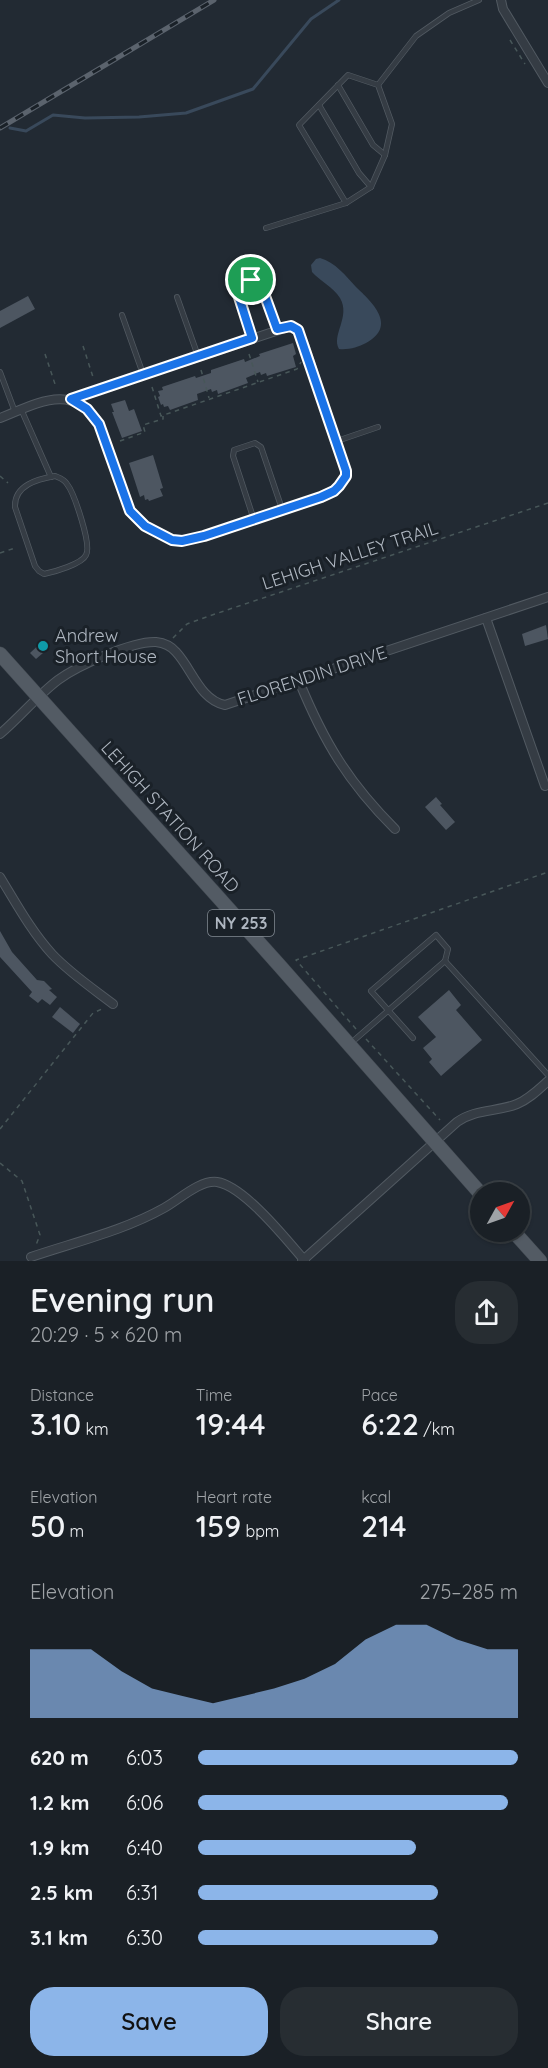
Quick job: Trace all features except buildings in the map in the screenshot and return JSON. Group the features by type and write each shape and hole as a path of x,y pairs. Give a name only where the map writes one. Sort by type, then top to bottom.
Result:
{"main road":[{"name":"LEHIGH STATION ROAD","path":"0,654 470,1182"},
{"path":"523,1242 540,1261"}],"street":[{"path":"501,0 503,9 548,83"},
{"path":"0,418 46,400 71,399 286,326 295,327 305,347 337,441 346,476 334,491 321,497 204,536 182,541 172,540 145,526 130,511 104,436 94,416 81,404 71,399"},
{"name":"FLORENDIN DRIVE","path":"166,644 180,657 204,691 219,704 235,703 548,597"},
{"path":"486,618 545,786"},
{"path":"0,734 50,687 73,670 101,657 141,644 154,642 166,644"},
{"path":"299,681 323,736 337,760 374,808 395,829"},
{"path":"0,877 17,906 53,954 113,1004"},
{"path":"31,1257 140,1220 177,1201 199,1186 216,1182 233,1189 246,1199 275,1227 303,1261 464,1117 517,1104 534,1094 548,1081"}],"lane":[{"path":"378,85 416,36 449,13 479,0"},
{"path":"346,203 299,125 348,75 378,85"},
{"path":"338,85 373,146 385,155"},
{"path":"266,228 346,203 371,187 385,155 392,124 378,85"},
{"path":"319,105 359,173 371,187"},
{"path":"252,338 238,294 238,289 246,281 251,280 261,285 277,329"},
{"path":"177,297 198,356"},
{"path":"122,315 143,375"},
{"path":"0,372 51,477"},
{"path":"337,441 378,427"},
{"path":"254,520 232,456 234,450 255,444 261,447 282,511"},
{"path":"51,477 61,478 69,486 88,546 87,554 82,560 44,574 35,566 15,501 20,489 51,477"},
{"path":"349,1045 388,1011 445,961 448,949 436,934 371,991 388,1011 413,1038"},
{"path":"445,961 548,1074"}],"path":[{"path":"83,346 93,377"},
{"path":"163,416 297,369 305,347"},
{"path":"45,354 55,384"},
{"path":"249,354 259,383"},
{"path":"201,370 210,399"},
{"path":"120,441 145,432 143,425 163,420 152,387"},
{"path":"0,477 8,483"},
{"name":"LEHIGH VALLEY TRAIL","path":"166,644 188,624 209,616 548,503"},
{"path":"0,553 15,548"},
{"path":"0,1129 93,1013 113,1004"},
{"path":"0,1163 22,1181 40,1235 31,1257"}],"water":[{"path":"320,258 340,270 369,300 379,314 380,329 366,343 353,348 339,349 337,338 343,305 337,294 312,272 311,265"}],"waterway":[{"path":"10,128 26,131 53,115 85,118 186,113 253,89 311,19 339,0"}],"railway":[{"path":"0,128 214,0"}],"place":[{"name":"Andrew Short House","path":"43,646"}],"route":[{"path":"251,280 261,285 277,329 291,326 298,330 337,441 346,476 334,491 321,497 204,536 182,541 172,540 145,526 130,511 99,424 87,409 71,399 252,338 238,294 241,284 251,280"}]}
